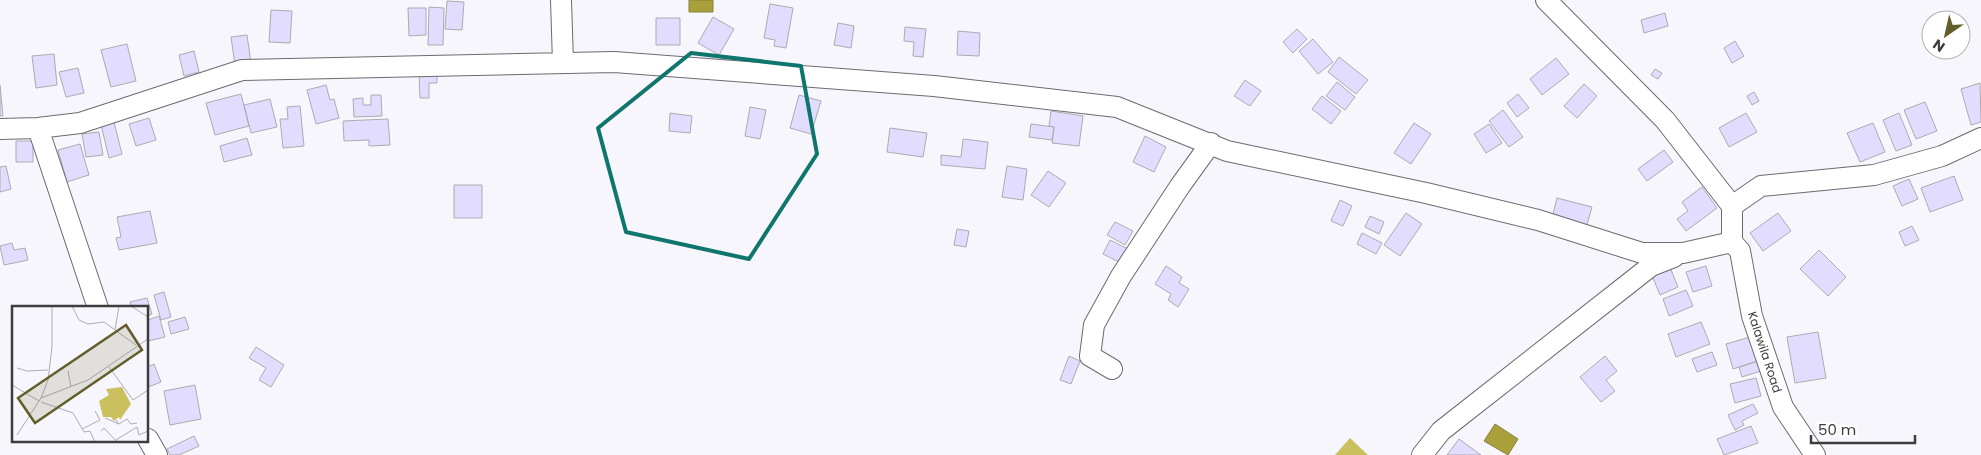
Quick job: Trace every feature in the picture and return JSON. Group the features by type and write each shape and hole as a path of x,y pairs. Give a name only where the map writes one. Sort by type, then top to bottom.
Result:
{"street":[{"path":"560,0 563,63"},
{"path":"1422,455 1441,431 1652,266 1683,253 1732,242 1732,206 1665,120 1546,0"},
{"path":"0,129 38,128 80,123 242,70 614,62 934,86 1117,107 1227,151 1426,193 1538,220 1642,253 1683,253"},
{"path":"38,128 97,306"},
{"path":"1732,206 1761,186 1874,175 1942,156 1981,138"},
{"path":"1112,369 1090,356 1094,325 1126,268 1180,186 1211,144"},
{"name":"Kalawila Road","path":"1732,242 1740,251 1752,316 1783,407 1816,455"},
{"path":"149,441 157,455"}],"highlighted area":[{"path":"691,53 801,66 817,154 749,259 626,232 598,128"}],"shaded area":[{"path":"689,0 713,0 713,12 689,12"},
{"path":"1495,424 1518,439 1508,455 1484,441"},
{"path":"1350,438 1368,455 1335,455"}],"building":[{"path":"447,1 464,2 462,30 445,29"},
{"path":"770,4 793,8 786,48 774,46 775,40 764,38"},
{"path":"429,7 444,8 443,45 428,45"},
{"path":"408,8 426,8 426,35 409,36"},
{"path":"271,10 292,11 290,43 269,42"},
{"path":"1665,13 1668,26 1644,33 1641,20"},
{"path":"713,17 734,29 719,55 698,43"},
{"path":"656,18 680,18 680,45 656,45"},
{"path":"838,23 854,26 851,48 834,45"},
{"path":"905,27 926,29 923,57 913,56 914,42 904,41"},
{"path":"1297,29 1307,39 1293,53 1283,42"},
{"path":"958,31 980,33 979,56 957,55"},
{"path":"247,35 251,63 235,65 231,37"},
{"path":"1313,39 1333,62 1318,74 1299,51"},
{"path":"1735,41 1744,56 1732,63 1724,48"},
{"path":"127,44 136,81 111,87 101,50"},
{"path":"194,51 199,72 184,76 179,55"},
{"path":"54,54 57,85 36,88 32,56"},
{"path":"1339,57 1368,80 1356,94 1328,72"},
{"path":"1556,58 1569,74 1542,95 1530,79"},
{"path":"78,68 84,93 66,97 59,72"},
{"path":"1655,69 1662,73 1658,79 1651,75"},
{"path":"419,73 437,73 437,83 429,83 429,98 420,98"},
{"path":"1245,80 1261,91 1250,106 1234,96"},
{"path":"1337,82 1355,97 1345,110 1326,96"},
{"path":"1980,83 1981,122 1971,125 1961,89"},
{"path":"1584,84 1597,96 1577,118 1564,106"},
{"path":"0,85 3,116 0,116"},
{"path":"326,85 330,100 334,99 339,118 316,124 307,90"},
{"path":"1754,92 1759,101 1752,105 1747,96"},
{"path":"241,94 249,126 215,135 206,103"},
{"path":"1518,94 1529,108 1517,117 1507,103"},
{"path":"371,95 381,95 382,116 354,117 353,99 363,98 363,105 371,105"},
{"path":"799,95 821,101 811,134 790,128"},
{"path":"1322,96 1341,111 1331,124 1312,109"},
{"path":"270,99 277,127 251,133 244,105"},
{"path":"1925,102 1937,131 1916,139 1904,110"},
{"path":"300,106 304,146 283,148 280,119 288,119 287,107"},
{"path":"750,107 766,110 760,139 745,136"},
{"path":"1503,110 1523,137 1509,147 1489,121"},
{"path":"1051,111 1083,116 1079,146 1052,143 1054,127 1049,126"},
{"path":"670,113 692,116 690,133 669,131"},
{"path":"1746,113 1757,132 1729,147 1719,128"},
{"path":"1899,113 1912,145 1896,151 1883,120"},
{"path":"149,118 156,140 136,146 129,124"},
{"path":"388,119 390,145 369,146 369,140 344,141 343,121"},
{"path":"114,122 122,154 109,158 101,125"},
{"path":"1414,123 1431,134 1411,164 1394,153"},
{"path":"1873,123 1885,152 1860,162 1847,133"},
{"path":"1031,124 1054,127 1052,140 1029,137"},
{"path":"1489,124 1502,143 1486,153 1474,134"},
{"path":"890,128 927,133 923,157 887,152"},
{"path":"99,132 103,155 86,157 82,134"},
{"path":"1145,136 1166,147 1154,172 1133,162"},
{"path":"247,138 252,155 224,162 220,146"},
{"path":"963,139 988,142 985,169 941,165 941,155 961,157"},
{"path":"16,141 33,141 33,162 16,162"},
{"path":"80,144 89,175 67,182 58,150"},
{"path":"1664,150 1673,162 1647,181 1638,169"},
{"path":"6,166 11,189 0,192 0,167"},
{"path":"1007,166 1027,169 1023,200 1002,197"},
{"path":"1048,171 1066,183 1049,207 1031,195"},
{"path":"1954,176 1963,200 1930,212 1921,188"},
{"path":"1909,179 1918,199 1902,206 1893,186"},
{"path":"454,185 482,185 482,218 454,218"},
{"path":"1702,187 1717,208 1686,231 1677,219 1688,211 1682,202"},
{"path":"1557,198 1592,207 1586,228 1552,218"},
{"path":"1340,200 1352,206 1343,226 1331,221"},
{"path":"150,211 157,243 119,250 116,238 121,237 117,217"},
{"path":"1406,213 1422,224 1400,256 1384,245"},
{"path":"1778,213 1791,231 1763,251 1750,233"},
{"path":"1370,216 1384,222 1379,234 1365,227"},
{"path":"1115,222 1133,231 1125,245 1107,235"},
{"path":"1912,226 1919,240 1905,246 1899,232"},
{"path":"957,229 969,231 966,247 954,245"},
{"path":"1362,233 1382,243 1376,254 1357,244"},
{"path":"1110,240 1130,250 1123,264 1103,254"},
{"path":"12,243 14,250 25,248 28,260 4,265 0,246"},
{"path":"1819,250 1846,277 1828,296 1800,269"},
{"path":"1669,265 1678,287 1660,295 1651,273"},
{"path":"1166,266 1182,277 1179,283 1189,289 1178,307 1168,300 1171,294 1155,284"},
{"path":"1706,266 1712,286 1693,292 1686,272"},
{"path":"1686,290 1693,306 1669,316 1663,299"},
{"path":"164,292 171,317 161,320 154,295"},
{"path":"147,298 152,314 149,315 149,306 131,306 130,302"},
{"path":"159,316 165,337 149,341 149,320"},
{"path":"185,317 189,329 171,334 168,322"},
{"path":"1701,322 1710,344 1676,357 1668,334"},
{"path":"1818,332 1826,378 1795,383 1787,337"},
{"path":"1750,337 1758,361 1733,369 1726,344"},
{"path":"256,347 284,365 271,387 259,380 266,368 249,358"},
{"path":"1712,352 1717,365 1697,372 1692,359"},
{"path":"1069,356 1080,361 1071,384 1060,380"},
{"path":"1605,356 1617,371 1606,380 1615,391 1601,402 1580,377"},
{"path":"1758,361 1761,371 1742,377 1739,367"},
{"path":"154,364 161,382 149,387 149,366"},
{"path":"1756,378 1761,396 1735,403 1730,384"},
{"path":"195,385 201,419 170,425 164,391"},
{"path":"1753,404 1758,413 1742,421 1744,425 1735,430 1728,415"},
{"path":"1751,426 1758,443 1724,455 1717,439"},
{"path":"194,436 199,446 179,455 170,455 167,449"},
{"path":"1459,439 1481,455 1447,455"}]}
